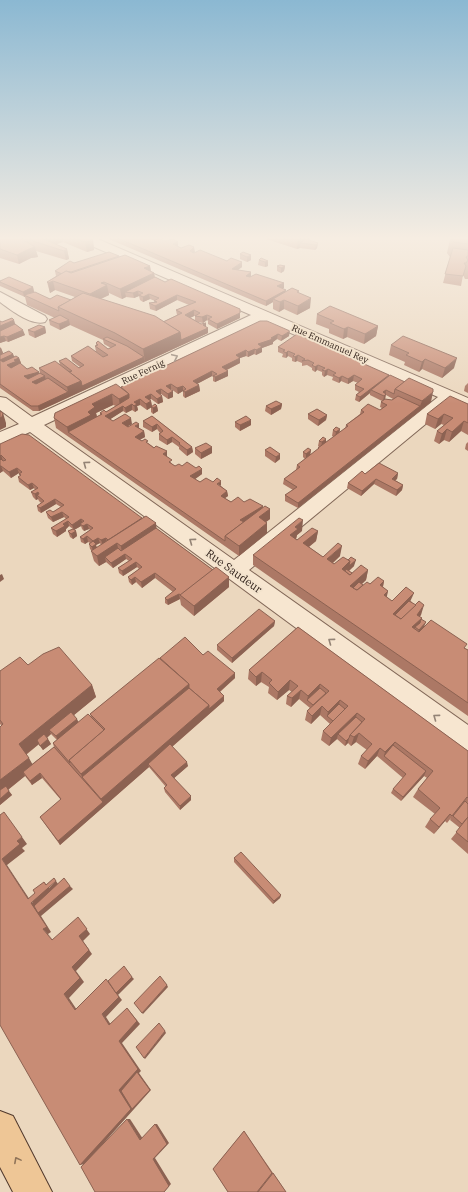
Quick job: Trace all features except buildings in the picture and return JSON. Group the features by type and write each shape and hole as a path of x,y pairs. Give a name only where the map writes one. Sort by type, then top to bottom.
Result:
{"main road":[{"path":"0,1129 33,1192"}],"street":[{"name":"Rue Emmanuel Rey","path":"212,293 468,404"},
{"path":"0,296 14,306 40,319"},
{"name":"Rue Fernig","path":"0,439 264,315"},
{"path":"234,571 449,396"},
{"name":"Rue Saudeur","path":"0,402 468,740"}]}
